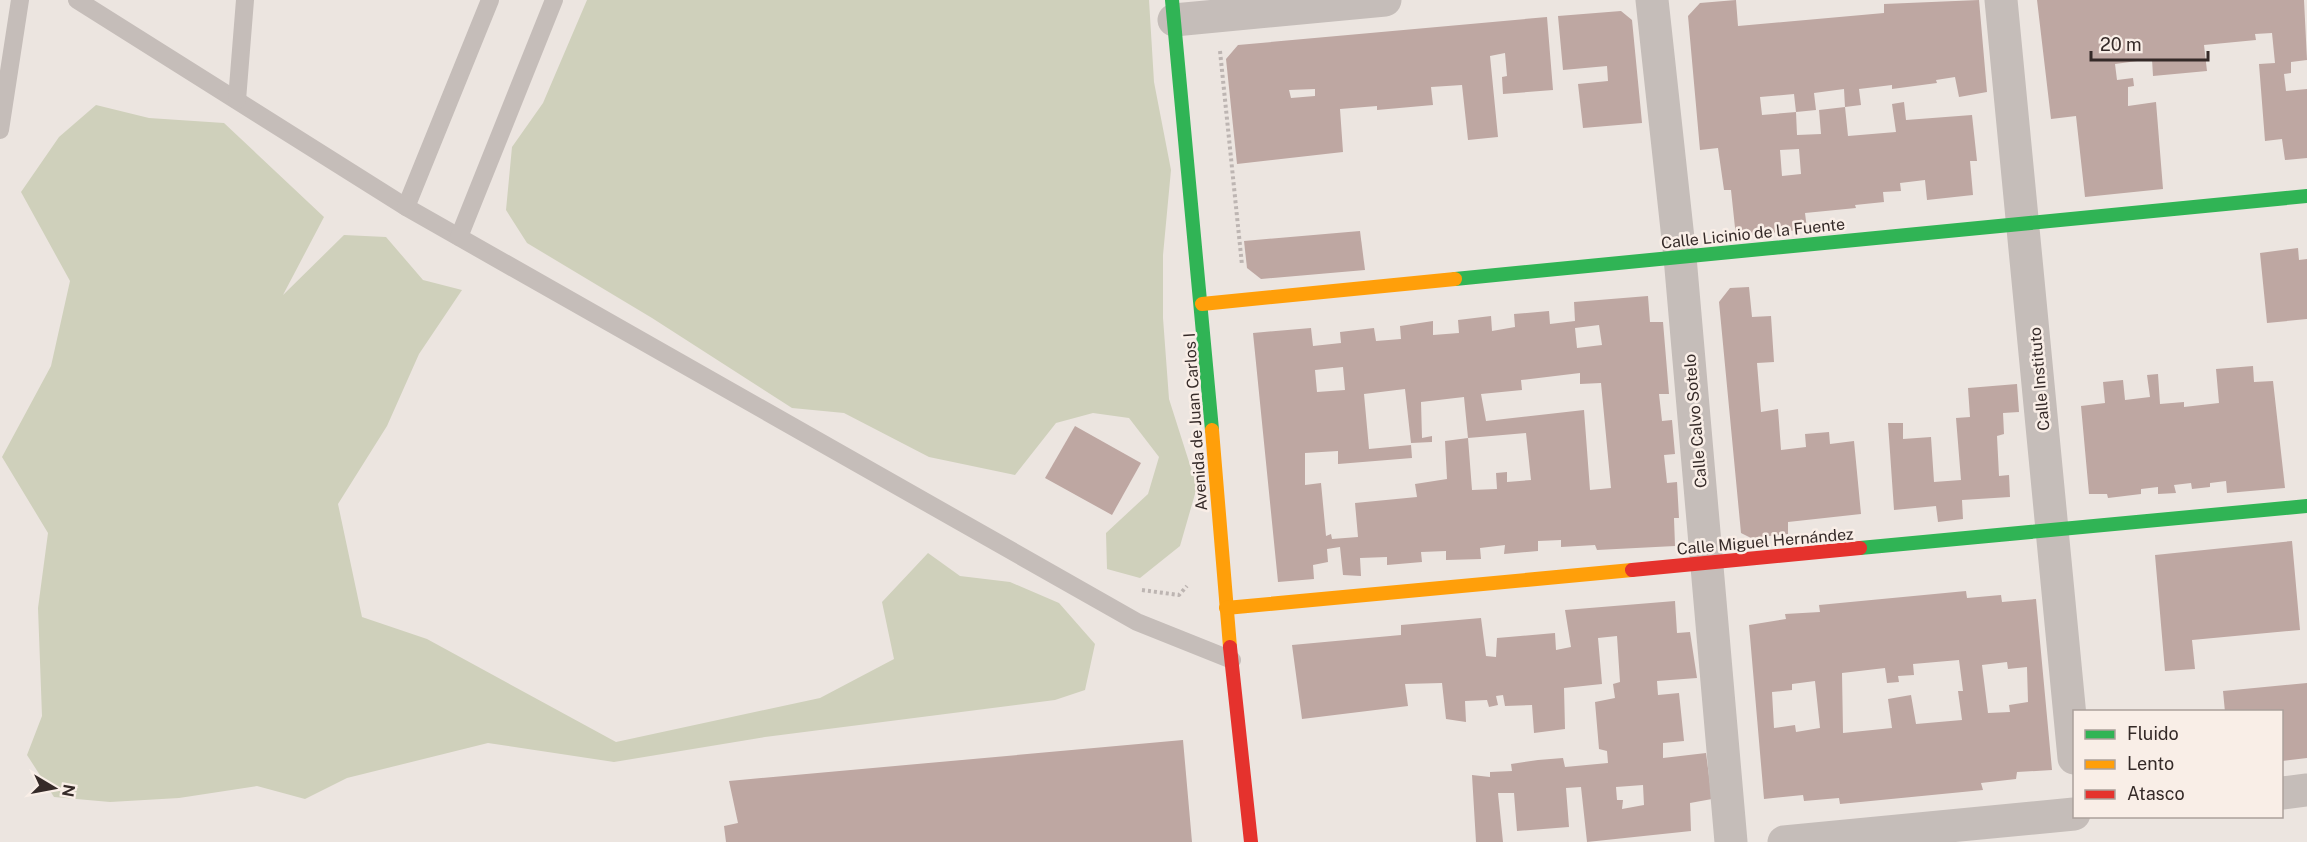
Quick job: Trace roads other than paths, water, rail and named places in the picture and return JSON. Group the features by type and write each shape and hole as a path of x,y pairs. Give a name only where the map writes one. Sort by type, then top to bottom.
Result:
{"street":[{"path":"1173,10 1216,16 1385,0"},
{"name":"Calle Calvo Sotelo","path":"1652,0 1680,257 1731,842"},
{"name":"Calle Instituto","path":"2001,0 2025,224 2073,748"},
{"name":"Avenida de Juan Carlos I","path":"1173,10 1202,304 1226,608 1251,842"},
{"name":"Calle Licinio de la Fuente","path":"1202,304 2307,196"},
{"name":"Calle Miguel Hernández","path":"1226,608 2307,506"},
{"path":"2283,793 2307,790"},
{"path":"1784,842 2073,814"},
{"path":"2080,818 2082,842"}],"lane":[{"path":"0,130 20,0"},
{"path":"77,0 406,207 1137,622 1232,660"},
{"path":"237,100 245,0"},
{"path":"406,207 490,0"},
{"path":"459,237 554,0"}]}
